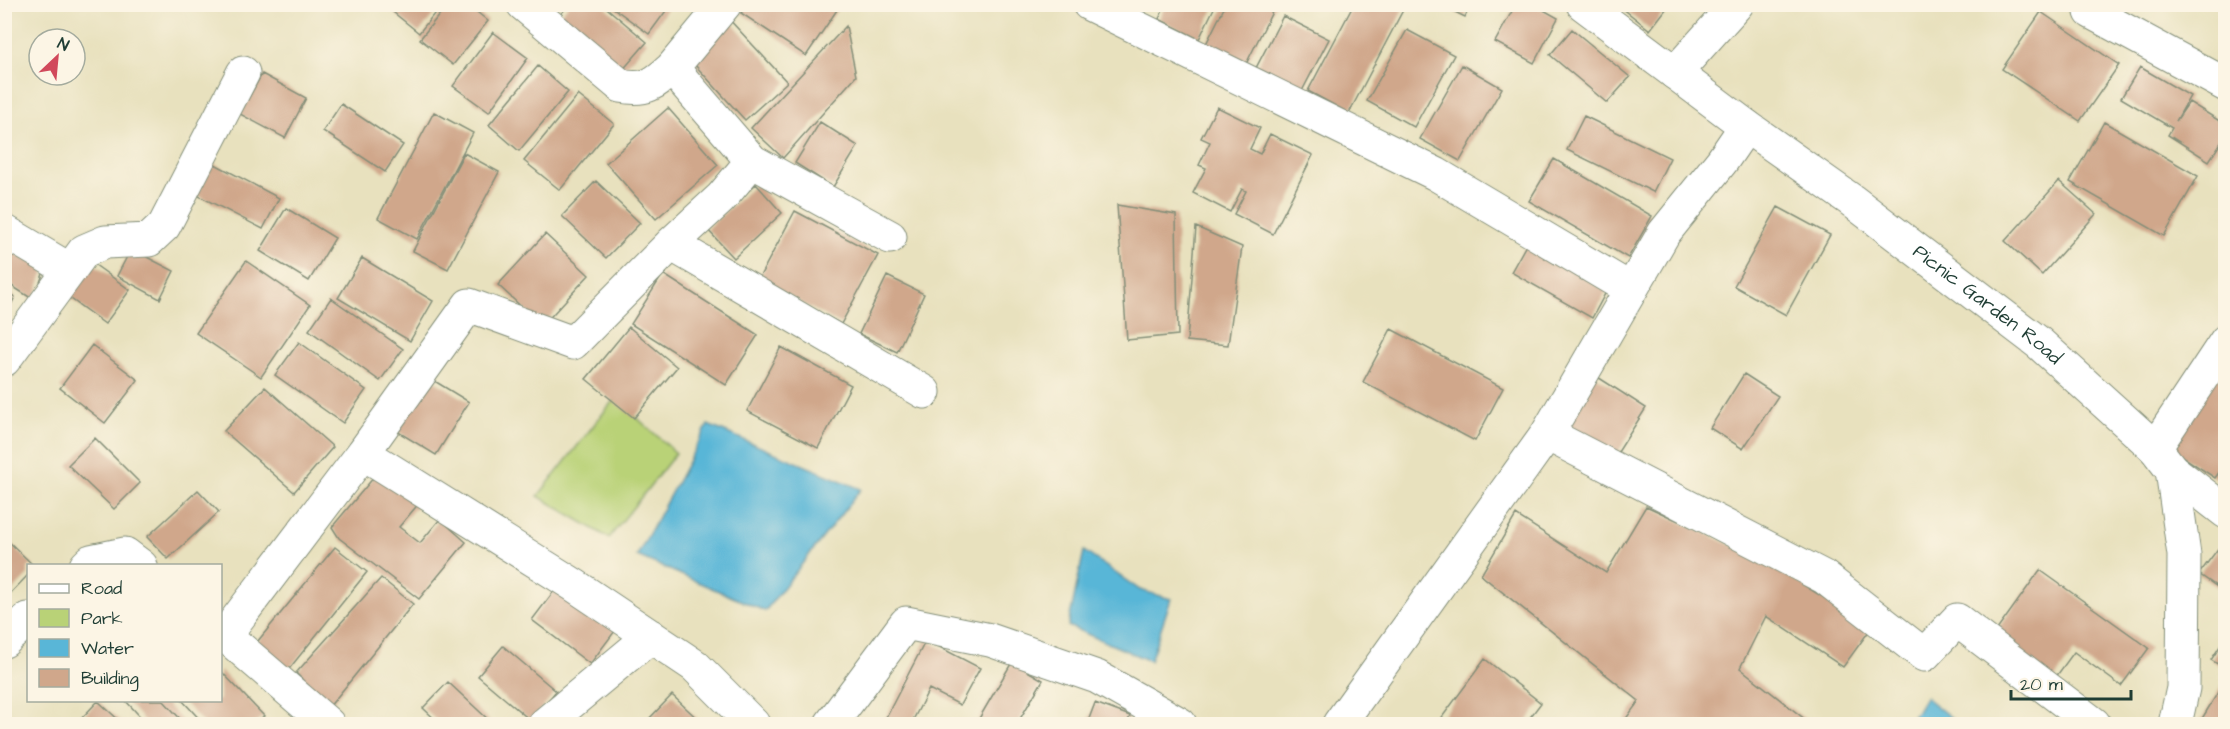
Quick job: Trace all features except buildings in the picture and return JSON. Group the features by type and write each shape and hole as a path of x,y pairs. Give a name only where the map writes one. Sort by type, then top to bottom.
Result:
{"street":[{"path":"523,4 621,86 634,89 647,87 672,68 725,4"},
{"path":"1089,4 1436,174 1630,289"},
{"name":"Picnic Garden Road","path":"1583,4 1746,126 1851,200 2039,343 2164,459 2226,512"},
{"path":"1675,73 1737,4"},
{"path":"2091,12 2226,85"},
{"path":"672,68 752,161 890,237"},
{"path":"4,360 84,251 105,242 149,240 165,226 243,73"},
{"path":"1339,724 1547,434 1630,289 1665,234 1722,161 1746,126"},
{"path":"328,724 223,633 363,453 469,305 573,343 671,244 722,198 752,161"},
{"path":"4,231 70,270"},
{"path":"671,244 924,392"},
{"path":"2175,724 2183,688 2184,555 2164,459 2226,341"},
{"path":"1547,434 1824,577 1923,655 1958,620 2094,724"},
{"path":"363,453 574,585 696,666 753,724"},
{"path":"88,564 91,561 125,554 138,564"},
{"path":"4,641 27,620"},
{"path":"831,724 906,623 990,640 1097,677 1180,724"},
{"path":"545,724 651,636"}],"green space":[{"path":"615,398 676,453 609,538 538,496"}],"water":[{"path":"708,425 861,489 765,611 637,556"},
{"path":"1084,551 1140,590 1171,599 1150,661 1068,626"},
{"path":"1925,697 1959,724 1909,724"}]}
